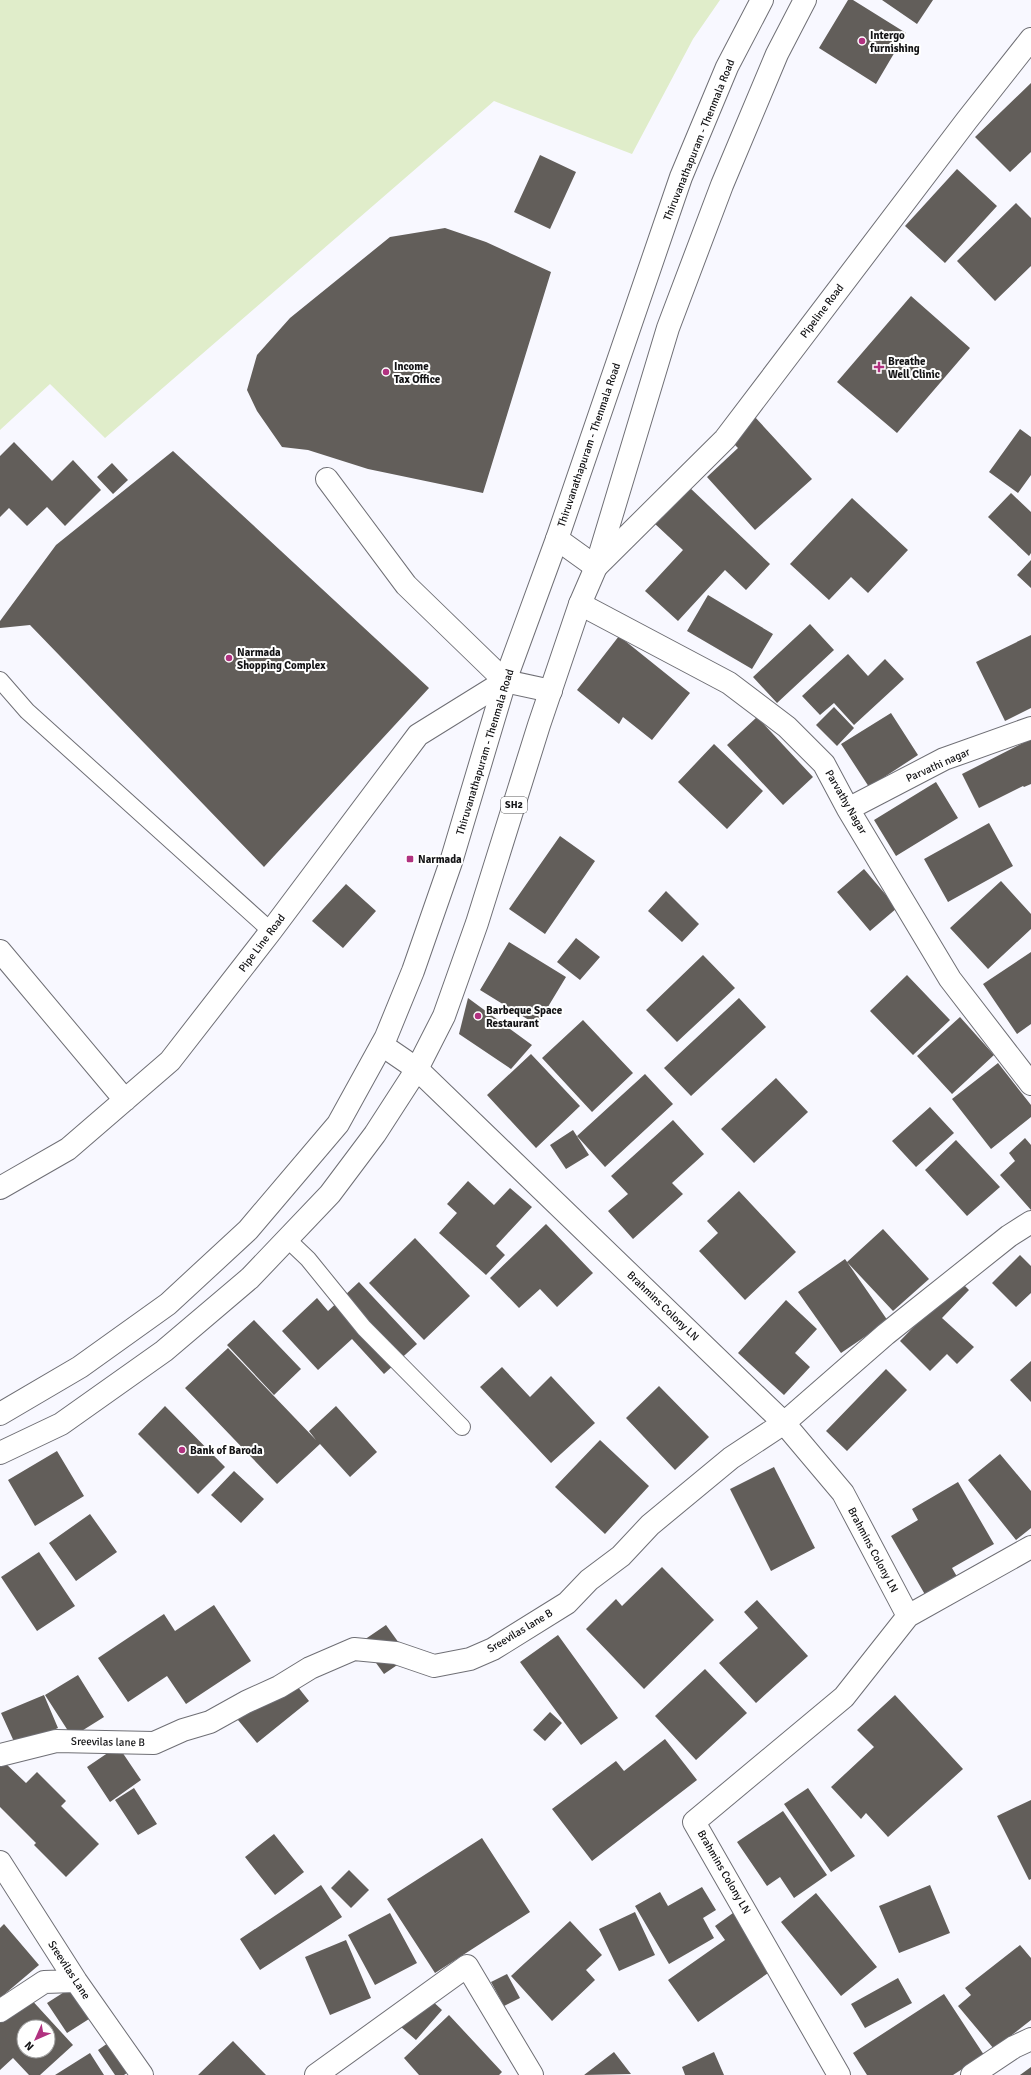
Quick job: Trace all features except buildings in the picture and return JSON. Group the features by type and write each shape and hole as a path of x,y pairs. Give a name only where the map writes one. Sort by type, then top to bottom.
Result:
{"street":[{"name":"Thiruvanathapuram - Thenmala Road","path":"0,1414 80,1367 168,1304 248,1230 338,1124 382,1045 413,971 451,862 505,681 557,539 681,177 727,67 762,0"},
{"name":"SH2","path":"0,1453 61,1424 164,1351 250,1278 330,1194 375,1134 417,1069 444,1016 474,930 580,604 596,568 668,328 725,178 777,54 805,0"},
{"name":"Pipeline Road","path":"596,568 725,439 962,126 1031,39"},
{"path":"328,479 406,585 505,681 551,691"},
{"path":"557,539 596,568"},
{"name":"Parvathy Nagar","path":"580,604 730,683 787,727 824,764 848,809 950,979 1031,1084"},
{"name":"Pipe Line Road","path":"0,1188 68,1149 170,1062 271,931 418,735 505,681"},
{"name":"Parvathi nagar","path":"848,809 944,759 1031,728"},
{"path":"0,951 125,1100"},
{"name":"Brahmins Colony LN","path":"382,1045 417,1069 784,1423 843,1494 908,1616 844,1697 694,1822 839,2075"},
{"name":"Sreevilas lane B","path":"0,1755 56,1741 88,1743 154,1743 183,1730 210,1722 246,1702 279,1687 310,1668 354,1649 396,1653 434,1666 470,1659 493,1649 567,1603 589,1580 621,1556 650,1525 731,1458 784,1423 886,1334 1009,1236 1031,1222"},
{"path":"908,1616 1031,1548"},
{"name":"Sreevilas Lane","path":"0,1862 76,1981 142,2075"},
{"path":"316,2075 467,1966 532,2075"},
{"path":"0,2012 44,1982 76,1981"},
{"path":"972,2075 1014,2048 1031,2040"}],"lane":[{"path":"0,680 27,711 271,931"},
{"path":"287,1239 308,1259 364,1328 462,1427"}],"green space":[{"path":"0,0 720,0 693,39 632,154 494,101 105,438 50,384 0,430"}],"place":[{"name":"Intergo furnishing","path":"862,41"},
{"name":"Breathe Well Clinic","path":"879,367"},
{"name":"Income Tax Office","path":"386,372"},
{"name":"Narmada Shopping Complex","path":"229,658"},
{"name":"Narmada","path":"410,859"},
{"name":"Barbeque Space Restaurant","path":"478,1016"},
{"name":"Bank of Baroda","path":"182,1450"}]}
